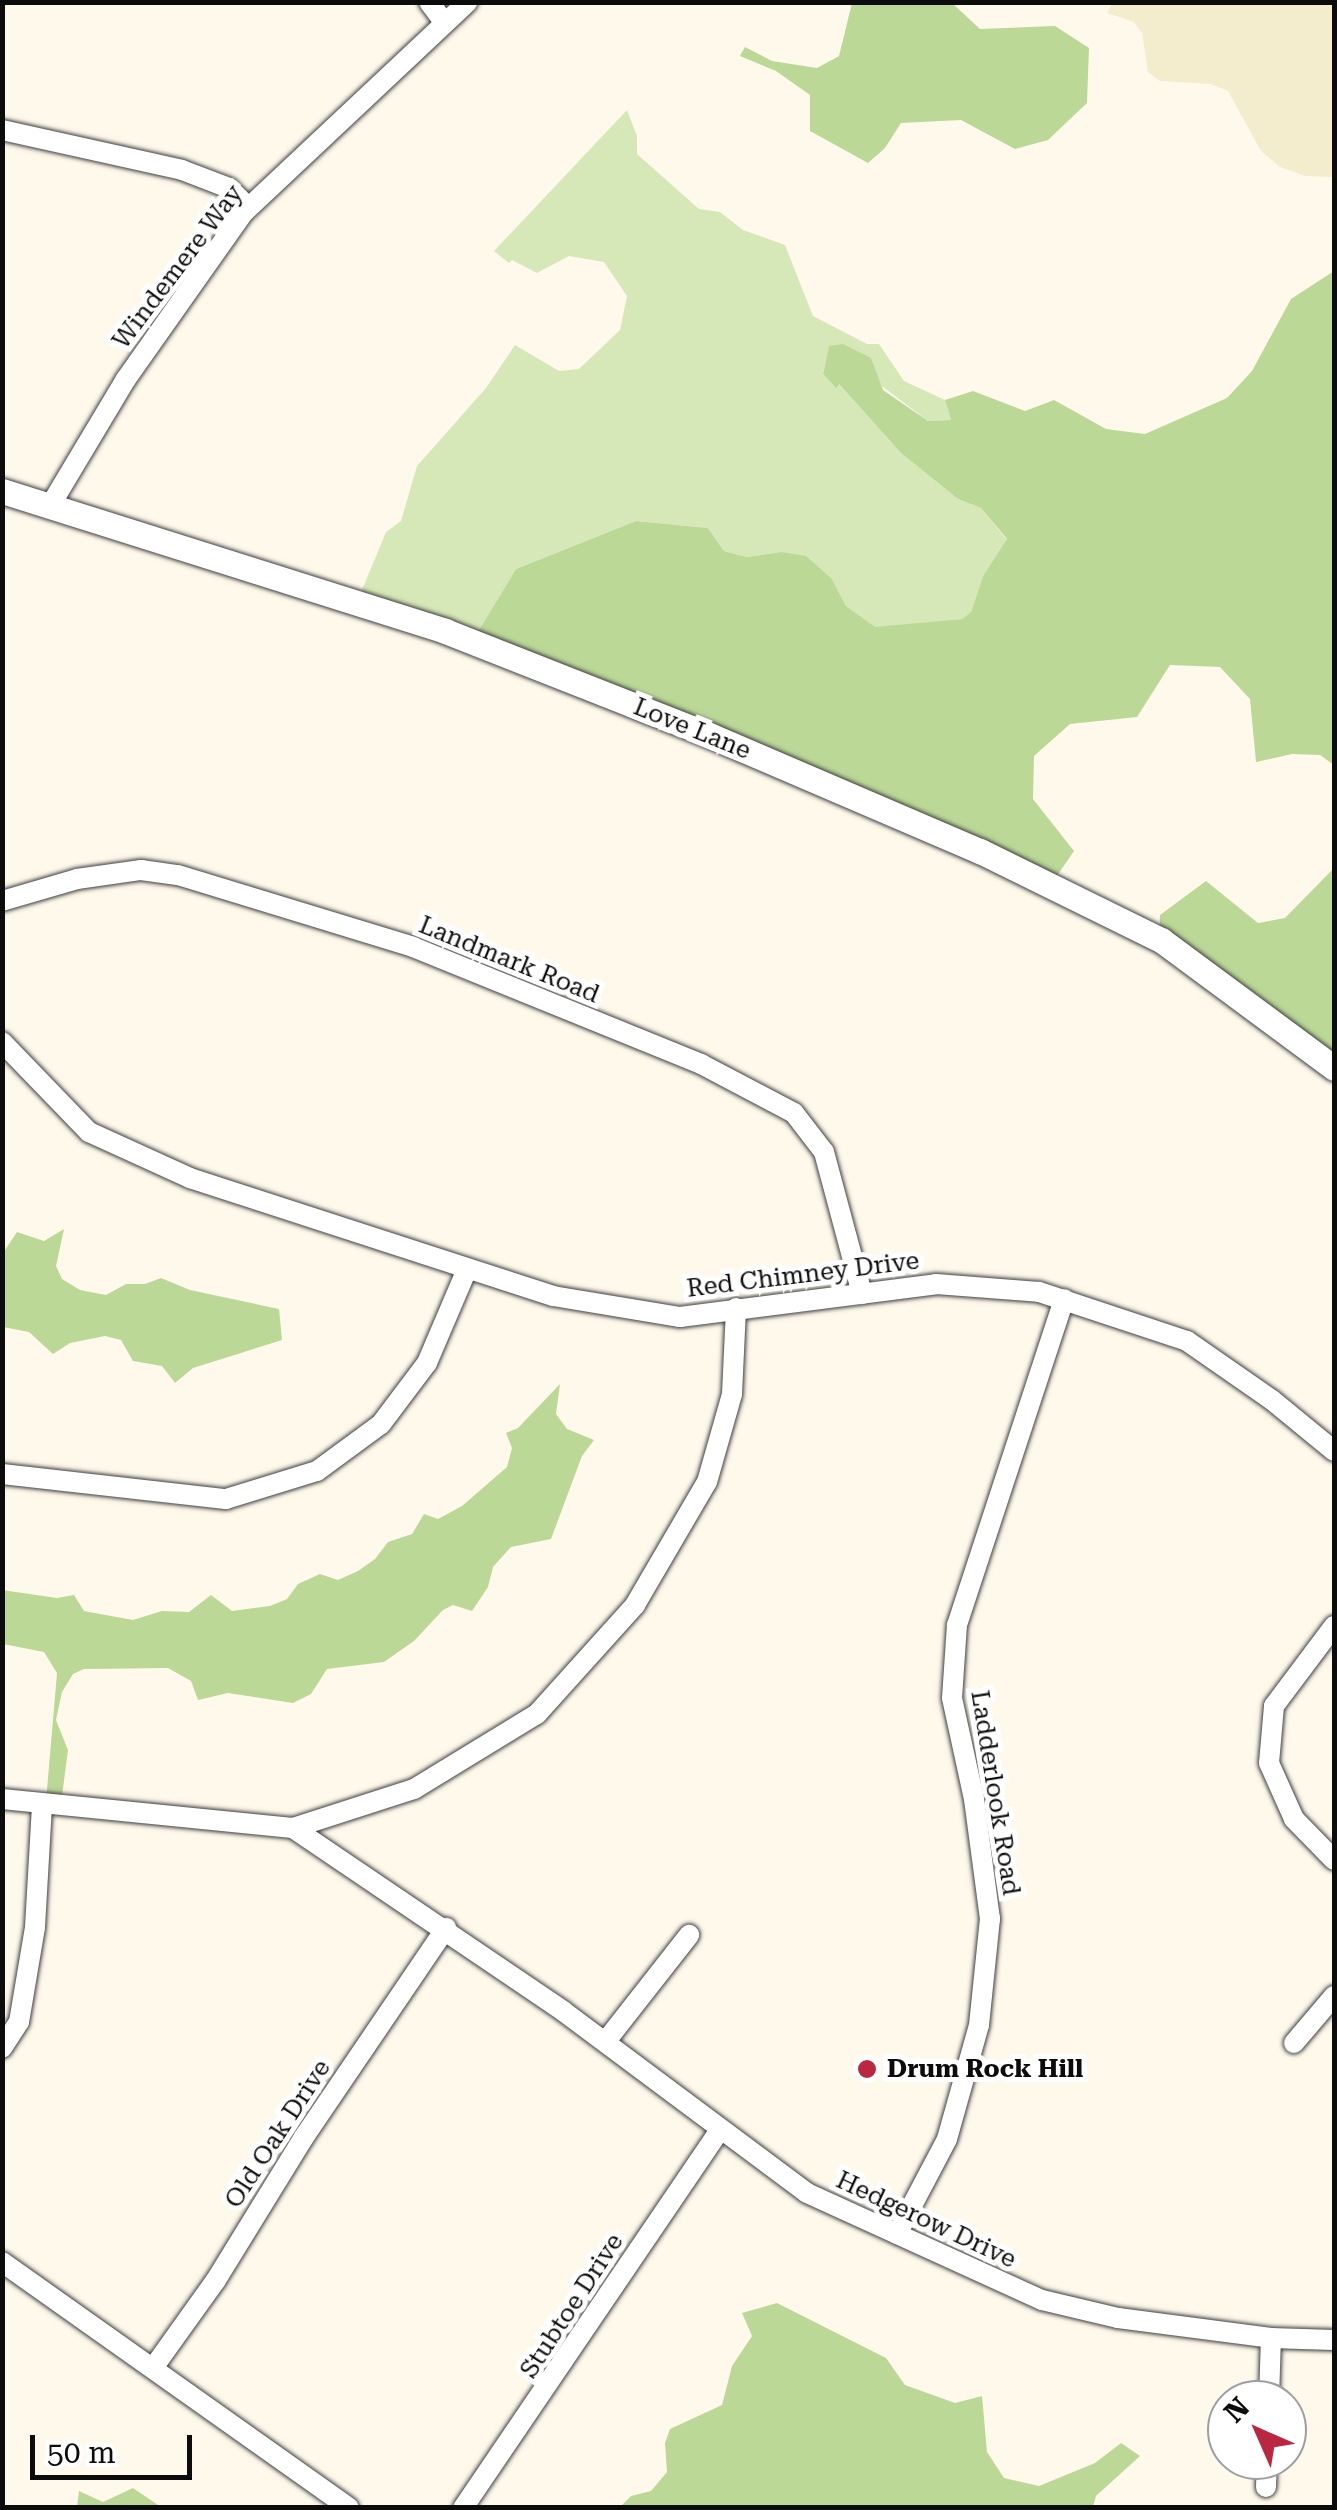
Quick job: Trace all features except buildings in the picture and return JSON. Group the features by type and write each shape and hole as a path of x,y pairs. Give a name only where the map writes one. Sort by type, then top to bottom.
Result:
{"street":[{"path":"429,2 445,23"},
{"name":"Windemere Way","path":"50,506 126,379 248,207 468,2"},
{"path":"2,130 182,170 229,188 248,207"},
{"name":"Love Lane","path":"2,491 445,630 709,735 980,851 1161,940 1334,1068"},
{"name":"Landmark Road","path":"2,901 77,879 141,870 178,876 413,947 701,1064 794,1114 824,1152 862,1294"},
{"name":"Red Chimney Drive","path":"2,1042 89,1132 190,1178 553,1296 680,1317 936,1284 1040,1292 1187,1340 1272,1400 1334,1452"},
{"path":"2,1474 226,1499 317,1471 381,1424 427,1363 467,1269"},
{"name":"Ladderlook Road","path":"897,2234 948,2139 979,2025 990,1920 974,1800 952,1698 957,1625 1064,1299"},
{"path":"2,1799 294,1828 414,1789 537,1714 635,1605 706,1482 732,1394 736,1308"},
{"path":"1334,1626 1274,1706 1269,1763 1294,1820 1334,1860"},
{"path":"2,2048 19,2022 35,1927 42,1804"},
{"name":"Hedgerow Drive","path":"294,1828 446,1928 606,2041 807,2193 1042,2300 1118,2318 1272,2338 1334,2340"},
{"name":"Old Oak Drive","path":"153,2368 216,2280 304,2137 446,1928"},
{"path":"606,2041 688,1935"},
{"path":"1294,2044 1334,1996"},
{"name":"Stubtoe Drive","path":"464,2508 720,2130"},
{"path":"2,2262 349,2508"},
{"path":"1270,2380 1272,2338"},
{"path":"1266,2480 1266,2487"}],"shaded area":[{"path":"1113,2 1334,3 1334,177 1305,176 1280,167 1261,151 1228,91 1211,84 1160,81 1148,72 1142,33 1134,22 1107,13"}],"green space":[{"path":"852,3 952,3 980,29 1055,26 1089,48 1087,103 1048,140 1015,149 961,120 901,123 885,148 868,163 810,131 810,95 776,71 740,56 745,47 772,61 817,68 839,56"},
{"path":"627,110 637,136 637,154 699,209 720,212 743,230 785,245 813,316 867,344 879,344 904,381 945,400 951,420 928,421 829,346 823,374 835,387 838,383 901,453 958,499 981,508 1007,540 983,576 971,612 962,619 875,628 846,606 832,579 781,552 747,557 724,551 708,528 636,521 516,569 473,640 357,602 386,532 401,521 417,466 486,388 515,345 559,371 579,369 620,330 627,296 604,262 569,256 537,273 512,260 509,263 494,251"},
{"path":"1334,271 1334,765 1320,755 1292,754 1256,762 1250,699 1220,667 1170,665 1137,717 1070,724 1034,756 1033,799 1074,851 1050,886 473,640 516,569 636,521 708,528 724,551 747,557 781,552 806,556 832,579 846,606 875,627 962,619 971,612 983,576 1007,539 981,508 958,499 901,453 839,384 836,388 823,374 829,346 843,344 871,358 883,390 928,421 951,420 945,400 973,391 1025,411 1054,400 1106,429 1145,434 1227,398 1252,371 1291,299"},
{"path":"1334,868 1334,1069 1159,939 1160,915 1206,881 1258,923 1285,918"},
{"path":"64,1229 56,1266 62,1279 80,1290 106,1295 126,1284 145,1284 161,1278 190,1290 279,1309 282,1340 193,1368 175,1383 162,1366 133,1361 121,1340 105,1336 70,1343 53,1354 29,1332 3,1327 3,1253 17,1232 44,1241"},
{"path":"560,1384 556,1414 567,1429 594,1440 582,1456 551,1539 511,1547 493,1567 488,1587 472,1611 453,1605 443,1610 414,1641 384,1662 327,1669 311,1694 293,1703 228,1693 198,1700 191,1681 168,1668 84,1669 73,1674 62,1692 56,1720 68,1750 61,1804 46,1801 57,1673 44,1652 3,1644 2,1590 57,1598 74,1595 84,1611 133,1620 162,1611 189,1612 211,1595 232,1611 270,1606 287,1599 298,1584 320,1574 338,1580 358,1571 375,1559 388,1542 412,1534 424,1514 438,1519 462,1506 507,1467 512,1448 506,1433 518,1428"},
{"path":"777,2303 886,2358 905,2385 955,2403 982,2396 987,2452 1004,2478 1039,2486 1095,2463 1121,2443 1140,2456 1096,2496 1093,2507 620,2507 631,2496 651,2491 667,2472 665,2443 670,2429 722,2405 732,2366 752,2336 742,2313"},
{"path":"133,2488 161,2507 77,2507 79,2491 103,2502"}],"place":[{"name":"Drum Rock Hill","path":"867,2069"}]}
